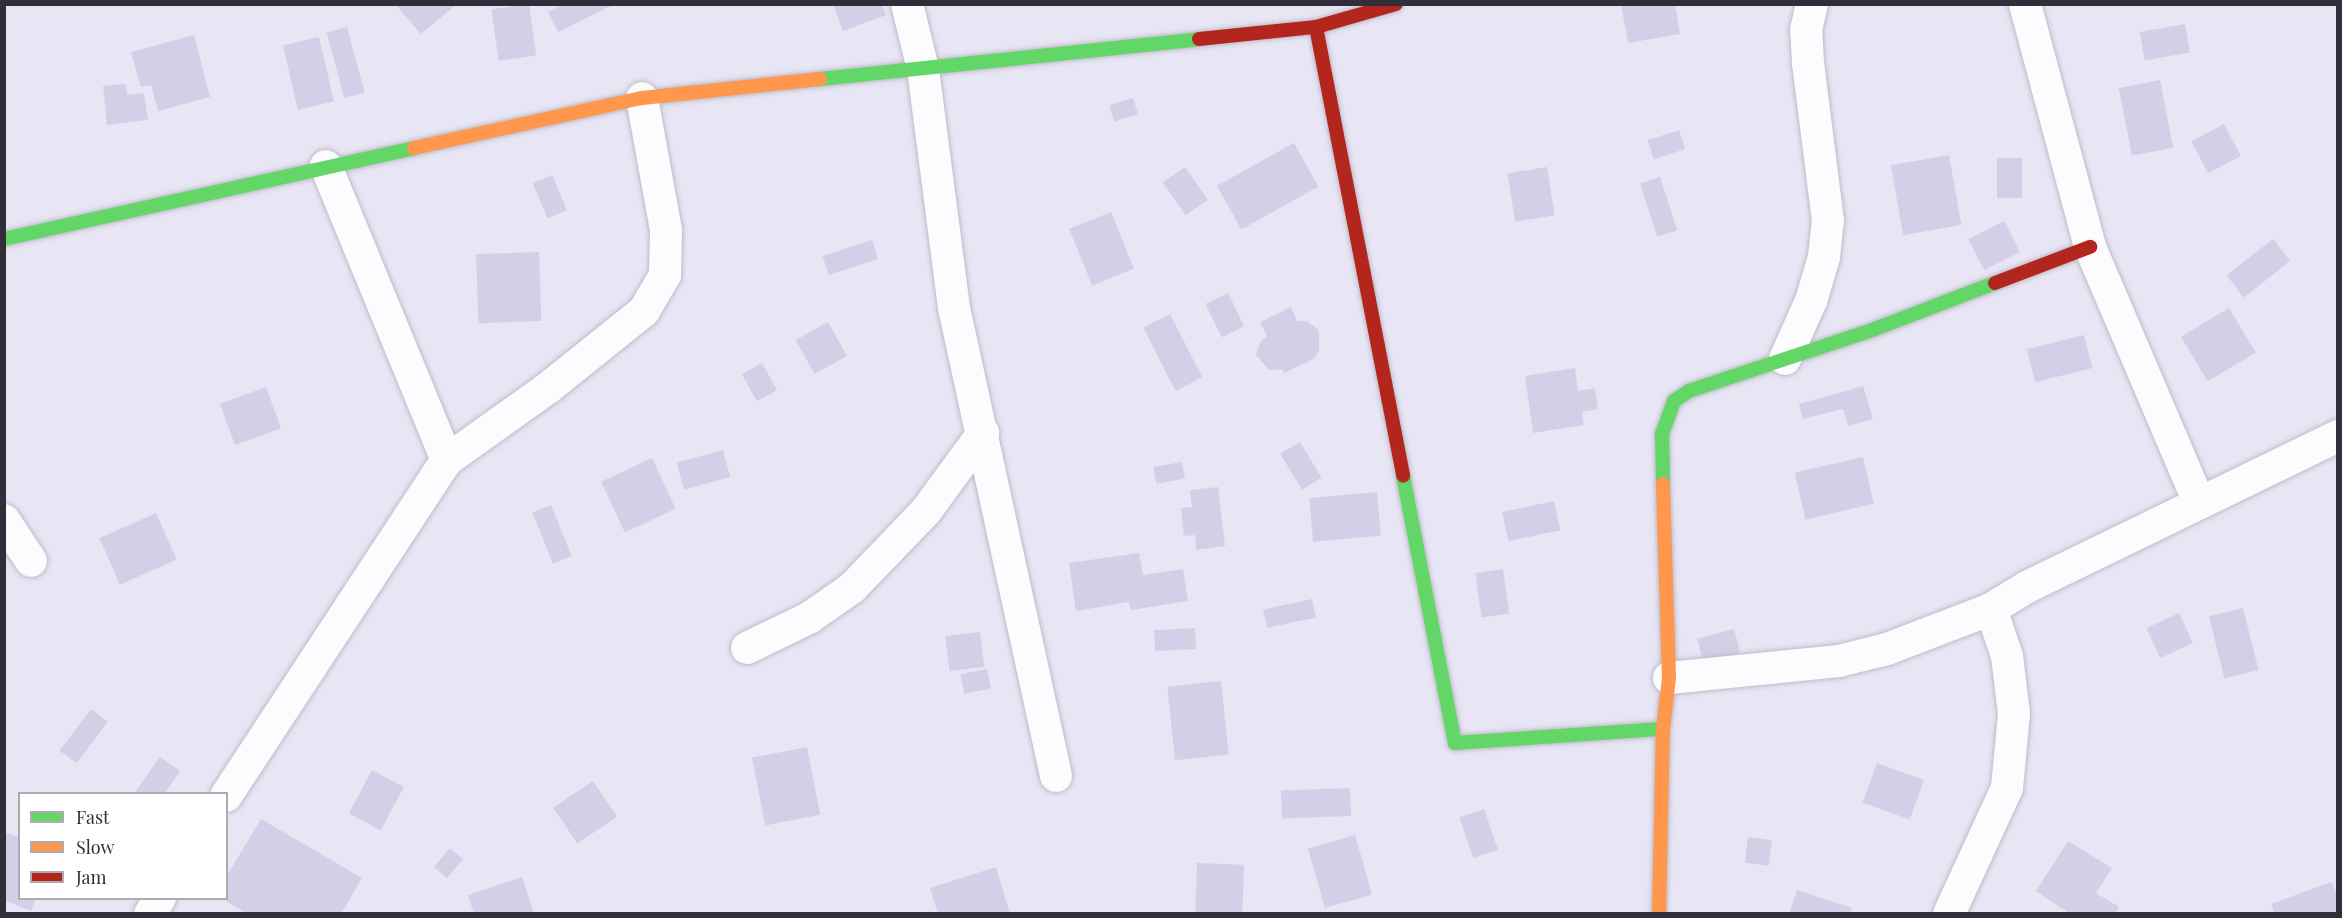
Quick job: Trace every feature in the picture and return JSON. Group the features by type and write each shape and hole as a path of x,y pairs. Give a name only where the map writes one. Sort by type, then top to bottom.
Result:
{"street":[{"path":"907,4 923,69 954,308 1056,776"},
{"path":"4,239 642,98 1316,27 1350,11 1396,4"},
{"path":"1785,359 1814,290 1824,257 1828,222 1808,63 1806,30 1812,4"},
{"path":"2025,4 2090,247 2199,503"},
{"path":"1316,27 1455,743 1663,729"},
{"path":"228,793 447,459 548,388 644,311 665,275 666,230 642,98"},
{"path":"326,166 447,459"},
{"path":"1659,914 1663,729 1669,678 1662,434 1666,417 1674,400 1689,391 1785,359 2090,247"},
{"path":"747,648 809,618 852,588 926,511 983,434"},
{"path":"1669,678 1839,661 1887,649 1991,609 2027,587 2337,436"},
{"path":"4,520 31,561"},
{"path":"1949,914 2007,788 2014,714 2007,656 1991,609"},
{"path":"150,914 159,900"}],"building":[{"path":"395,4 457,4 421,34"},
{"path":"529,4 536,55 499,61 491,9"},
{"path":"563,4 615,4 558,32 548,12"},
{"path":"833,4 882,4 886,15 843,31"},
{"path":"1621,4 1675,4 1680,34 1628,43"},
{"path":"2185,24 2190,53 2145,61 2140,32"},
{"path":"347,27 365,93 344,98 327,32"},
{"path":"194,35 210,97 158,111 151,85 141,87 131,52"},
{"path":"319,37 334,101 298,110 283,45"},
{"path":"2160,80 2173,148 2132,156 2119,88"},
{"path":"126,84 127,95 144,93 148,120 107,125 103,86"},
{"path":"1133,98 1138,114 1114,122 1109,105"},
{"path":"2224,124 2241,156 2208,173 2191,141"},
{"path":"1679,130 1685,149 1654,159 1648,140"},
{"path":"1294,143 1318,187 1241,229 1217,186"},
{"path":"1949,155 1961,225 1903,235 1891,165"},
{"path":"1997,158 2022,158 2022,198 1997,198"},
{"path":"1185,167 1208,200 1186,215 1163,182"},
{"path":"1547,167 1555,215 1515,222 1507,173"},
{"path":"552,175 567,210 548,218 533,183"},
{"path":"1660,177 1677,230 1657,237 1640,183"},
{"path":"1111,212 1134,269 1092,285 1069,229"},
{"path":"2004,221 2020,252 1984,270 1968,239"},
{"path":"2273,239 2290,261 2244,297 2227,275"},
{"path":"872,240 878,259 829,275 823,256"},
{"path":"539,252 541,321 478,323 476,254"},
{"path":"1228,293 1244,326 1222,337 1206,304"},
{"path":"1291,307 1297,321 1307,321 1319,330 1319,350 1314,359 1284,373 1282,369 1269,370 1256,355 1260,342 1267,336 1260,322"},
{"path":"2229,308 2256,353 2208,381 2181,337"},
{"path":"1170,314 1202,377 1176,391 1143,328"},
{"path":"828,322 847,356 815,374 796,340"},
{"path":"2084,335 2092,368 2035,382 2027,349"},
{"path":"762,363 777,390 757,401 742,374"},
{"path":"1575,368 1578,391 1595,388 1598,409 1582,412 1584,425 1533,433 1525,376"},
{"path":"1863,386 1873,419 1848,426 1843,409 1803,419 1799,404"},
{"path":"266,387 281,428 235,445 220,404"},
{"path":"1300,442 1322,478 1302,490 1280,454"},
{"path":"723,450 730,477 684,489 677,462"},
{"path":"1863,457 1874,504 1806,520 1795,473"},
{"path":"652,458 676,509 625,532 601,482"},
{"path":"1182,462 1185,479 1156,484 1153,467"},
{"path":"1218,487 1225,546 1196,550 1195,535 1184,536 1181,508 1192,507 1190,490"},
{"path":"1377,492 1381,536 1313,542 1309,498"},
{"path":"1554,501 1560,530 1508,541 1502,512"},
{"path":"551,505 572,556 553,563 532,512"},
{"path":"156,513 177,560 120,585 99,538"},
{"path":"1139,553 1143,575 1183,569 1188,601 1131,610 1129,602 1076,611 1069,563"},
{"path":"1503,569 1509,614 1482,617 1475,573"},
{"path":"1312,599 1316,618 1267,628 1263,609"},
{"path":"2243,608 2258,670 2225,679 2209,616"},
{"path":"2179,613 2193,643 2160,658 2146,628"},
{"path":"1195,628 1196,649 1155,651 1154,630"},
{"path":"1734,629 1740,652 1704,662 1697,639"},
{"path":"980,632 984,667 950,671 945,636"},
{"path":"987,669 991,689 964,694 960,674"},
{"path":"1221,681 1229,755 1175,760 1167,687"},
{"path":"91,709 108,722 76,763 60,751"},
{"path":"807,747 820,815 765,825 752,758"},
{"path":"160,757 180,771 165,792 135,792"},
{"path":"1877,763 1924,780 1910,820 1863,802"},
{"path":"372,770 404,787 381,830 349,813"},
{"path":"593,781 617,817 577,843 553,808"},
{"path":"1350,788 1351,816 1282,818 1281,790"},
{"path":"1484,809 1498,850 1473,858 1459,817"},
{"path":"261,819 362,878 341,914 247,914 224,900 228,900 228,874"},
{"path":"4,832 18,837 18,900 35,900 31,911 4,900"},
{"path":"1355,835 1372,895 1325,908 1308,849"},
{"path":"1748,837 1772,840 1769,866 1745,863"},
{"path":"2068,841 2112,868 2096,893 2119,907 2115,914 2070,914 2036,891"},
{"path":"450,848 463,859 447,878 434,867"},
{"path":"1197,863 1244,865 1242,914 1195,914"},
{"path":"996,867 1010,914 938,914 930,888"},
{"path":"522,877 534,914 474,914 468,895"},
{"path":"2331,882 2338,896 2338,914 2275,914 2271,904"},
{"path":"1797,890 1852,908 1850,914 1789,914"}],"traffic: fast":[{"path":"820,79 1199,39"},
{"path":"4,239 414,148"},
{"path":"1663,484 1662,434 1674,401 1689,391 1872,330 1995,283"},
{"path":"1403,476 1455,743 1663,729"}],"traffic: slow":[{"path":"414,148 642,98 820,79"},
{"path":"1659,914 1663,729 1669,678 1663,484"}],"traffic: jam":[{"path":"1199,39 1316,27 1396,4"},
{"path":"1316,27 1403,476"},
{"path":"1995,283 2090,247"}]}
